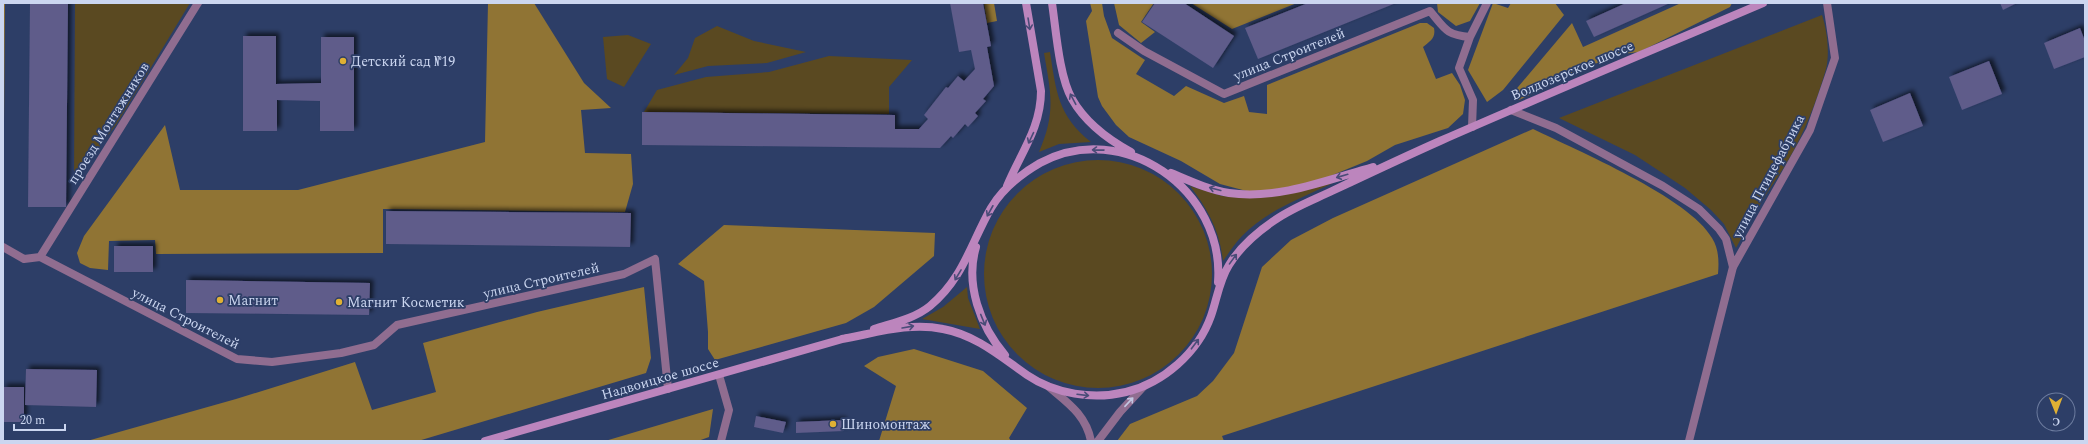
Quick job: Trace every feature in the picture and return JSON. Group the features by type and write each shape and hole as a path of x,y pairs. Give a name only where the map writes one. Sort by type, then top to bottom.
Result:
{"main road":[{"path":"1006,188 1035,130 1041,102 1026,3"},
{"path":"1052,3 1065,76 1072,99 1080,111 1104,135 1119,146 1159,167 1181,184 1196,202 1208,224 1216,246 1219,271 1217,295"},
{"name":"Волдозерское шоссе","path":"1393,162 1762,3"},
{"path":"842,339 915,315 929,307 953,284 964,265 992,206 1006,188 1017,178 1042,162 1070,153 1085,150 1100,150 1122,153 1207,187 1228,193 1245,195 1299,188 1393,162"},
{"path":"842,339 914,326 944,329 970,336 1010,361 1028,376 1048,386 1074,393 1106,395 1126,392 1144,386 1165,374 1184,359 1199,340 1210,318 1222,278 1230,263 1240,249 1254,236 1277,218 1393,162"},
{"path":"981,227 975,250 973,275 975,299 983,322 995,343 1010,361"},
{"name":"Надвоицкое шоссе","path":"485,441 842,339"}],"street":[{"name":"проезд Монтажников","path":"40,257 198,3"},
{"path":"1472,128 1473,100 1459,68 1470,38 1487,3"},
{"name":"улица Птицефабрика","path":"1689,441 1733,267 1810,130 1835,58 1827,3"},
{"name":"улица Строителей","path":"1118,33 1144,51 1224,94 1430,11 1444,28 1455,36 1470,38"},
{"name":"улица Птицефабрика","path":"1511,110 1556,128 1663,186 1698,209 1719,229 1726,239 1733,267"},
{"name":"улица Строителей","path":"3,247 24,259 40,257 237,359 272,362 341,353 374,346 397,325 624,274 655,259 668,389"},
{"path":"719,375 729,410 721,441"},
{"path":"1048,386 1080,413 1089,431 1091,441"},
{"path":"1098,441 1120,412 1144,386"}],"shaded area":[{"path":"3,3 5,3 4,122 3,122"},
{"path":"75,3 190,3 116,125 74,180"},
{"path":"488,3 534,3 584,83 611,108 581,110 585,153 631,154 633,184 625,212 383,209 383,253 156,254 155,240 109,241 108,270 90,268 80,263 77,253 84,236 165,125 180,190 298,190 485,142"},
{"path":"984,3 994,3 997,21 987,23"},
{"path":"1090,3 1102,3 1104,16 1112,38 1145,60 1136,74 1174,96 1186,86 1224,103 1244,96 1249,112 1267,114 1267,85 1420,23 1427,23 1434,28 1434,34 1432,39 1423,47 1436,79 1452,73 1460,85 1465,100 1463,114 1448,128 1395,145 1367,161 1313,183 1254,193 1220,184 1181,161 1129,137 1116,125 1102,106 1098,97 1086,21 1092,11"},
{"path":"1114,3 1154,3 1141,22 1155,32 1141,43 1119,25"},
{"path":"1191,3 1297,3 1232,29"},
{"path":"1437,3 1480,3 1470,21 1456,26 1438,12"},
{"path":"1493,3 1508,8 1511,3 1555,3 1564,15 1503,90 1487,102 1468,70"},
{"path":"1681,3 1732,3 1730,7 1639,52 1614,55 1519,100 1513,93 1572,23 1583,47"},
{"path":"1822,15 1828,56 1826,69 1814,105 1793,151 1736,248 1724,224 1711,210 1685,188 1635,155 1559,118"},
{"path":"717,26 754,41 806,52 767,63 708,66 674,75 688,58 695,38"},
{"path":"628,35 651,44 624,87 607,79 603,37"},
{"path":"1050,52 1054,79 1060,102 1072,122 1091,142 1059,144 1039,152 1050,114 1049,80 1044,53"},
{"path":"829,56 912,60 889,87 889,114 644,112 657,90 706,77 769,72"},
{"path":"1533,129 1630,176 1657,191 1681,207 1700,223 1712,238 1718,256 1718,274 1222,436 1224,441 1117,441 1130,424 1197,396 1213,381 1234,353 1262,267 1291,240 1333,218"},
{"path":"1098,160 1131,165 1152,174 1170,186 1186,202 1198,220 1207,241 1212,274 1207,307 1198,328 1186,346 1170,362 1152,374 1131,383 1098,388 1065,383 1044,374 1026,362 1010,346 998,328 989,307 984,274 989,241 998,220 1010,202 1026,186 1044,174 1065,165"},
{"path":"1333,183 1284,206 1262,219 1239,239 1223,261 1219,240 1212,221 1208,212 1190,186 1222,196 1253,198"},
{"path":"724,225 935,233 934,256 874,307 846,323 715,360 708,349 704,281 678,264"},
{"path":"644,287 651,358 646,373 418,441 87,441 236,399 355,362 372,410 436,392 423,343 537,312"},
{"path":"967,287 968,298 980,329 922,319 943,307"},
{"path":"914,349 983,371 1027,408 1009,438 1011,441 879,441 896,386 864,366 878,357"},
{"path":"713,409 709,437 698,441 605,441"}],"building":[{"path":"30,3 68,3 66,207 28,207"},
{"path":"950,3 983,3 991,46 987,47 994,86 983,99 986,101 975,113 978,116 968,127 965,124 953,138 951,136 940,148 642,145 642,112 895,115 895,129 919,129 928,119 924,115 946,87 948,88 958,76 964,81 975,69 971,50 959,52"},
{"path":"1155,3 1184,3 1234,36 1213,68 1142,22"},
{"path":"1308,3 1396,3 1258,59 1245,28"},
{"path":"1626,3 1670,3 1594,37 1586,21"},
{"path":"2000,3 2017,3 2003,10"},
{"path":"2080,28 2085,41 2085,57 2054,69 2044,43"},
{"path":"243,36 276,36 276,84 321,83 321,37 354,37 354,131 320,131 320,101 277,100 277,131 243,131"},
{"path":"1989,61 2002,94 1962,110 1949,77"},
{"path":"1910,93 1923,126 1883,142 1870,110"},
{"path":"386,211 631,213 630,247 386,244"},
{"path":"114,246 153,246 153,272 114,272"},
{"path":"186,280 370,283 369,315 186,313"},
{"path":"26,369 97,370 96,407 25,405"},
{"path":"3,387 24,387 24,422 3,422"},
{"path":"756,416 786,422 783,433 754,427"},
{"path":"843,420 844,431 796,433 796,422"}],"place":[{"name":"Детский сад №19","path":"343,61"},
{"name":"Магнит","path":"220,300"},
{"name":"Магнит Косметик","path":"339,302"},
{"name":"Шиномонтаж","path":"833,424"}]}
